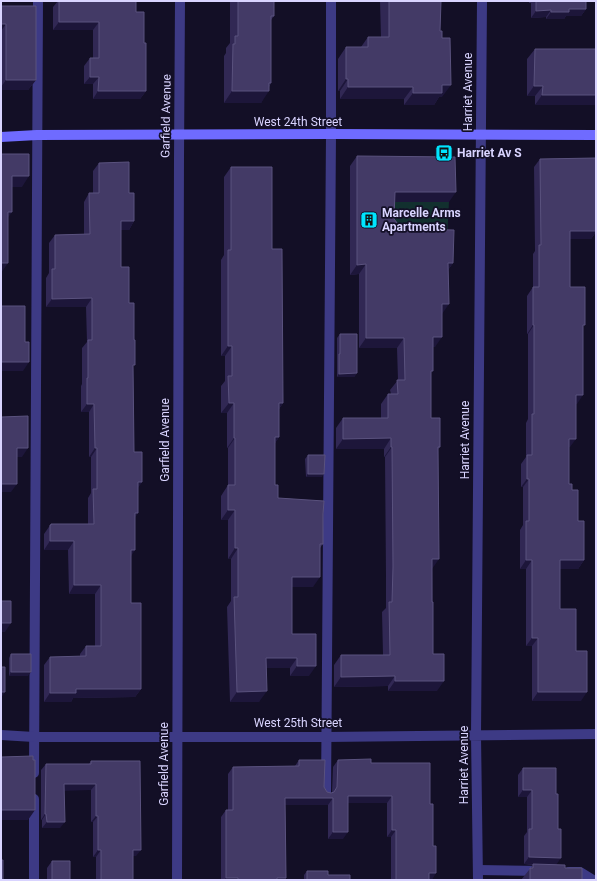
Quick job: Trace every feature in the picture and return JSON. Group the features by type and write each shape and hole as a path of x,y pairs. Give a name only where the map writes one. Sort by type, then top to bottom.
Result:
{"street":[{"path":"34,880 38,1"},
{"name":"Garfield Avenue","path":"177,880 180,1"},
{"path":"326,794 331,1"},
{"name":"Harriet Avenue","path":"478,875 476,735 482,1"},
{"name":"West 24th Street","path":"1,137 331,134 596,135"},
{"name":"West 25th Street","path":"1,735 34,737 326,737 596,734"},
{"path":"478,875 580,872 593,880"}],"green space":[{"path":"395,202 449,202 447,240 395,239 387,210"}],"building":[{"path":"59,1 136,1 136,12 144,12 144,43 146,43 146,91 98,91 99,77 90,77 90,58 99,58 99,22 59,22"},
{"path":"238,1 274,1 274,16 271,16 271,83 269,83 269,91 232,91 233,44 235,44 235,36 238,36"},
{"path":"389,1 441,1 440,31 442,31 442,38 450,38 451,85 442,85 442,93 413,93 413,87 348,87 348,79 346,79 346,47 368,47 368,37 389,37"},
{"path":"536,1 586,1 586,9 569,9 569,12 551,12 551,10 536,11"},
{"path":"1,6 36,6 36,80 6,80 6,24 1,24"},
{"path":"535,49 596,49 596,95 542,95 543,86 534,86"},
{"path":"1,154 29,154 29,176 12,176 12,212 8,212 8,263 1,263"},
{"path":"357,156 455,157 456,192 395,192 394,219 402,229 454,230 453,263 448,263 449,304 442,304 442,337 433,337 433,371 431,371 431,418 440,418 440,447 438,447 439,559 432,559 433,654 444,654 444,681 395,681 395,676 341,677 341,655 390,655 389,602 392,602 393,567 391,438 343,439 343,418 388,418 388,394 398,394 397,380 405,380 404,338 366,338 366,264 357,265"},
{"path":"596,158 596,231 570,231 570,287 585,287 585,325 583,325 583,395 576,395 576,439 569,439 569,484 572,484 572,490 578,490 578,521 584,521 584,560 560,560 560,609 576,609 576,651 587,651 587,692 538,692 538,638 532,638 532,560 526,560 526,521 529,521 529,479 527,479 527,455 532,455 532,414 534,414 533,287 539,287 539,245 541,245 540,159"},
{"path":"129,162 129,193 134,193 134,221 121,221 121,267 129,267 129,303 134,303 134,452 142,452 142,482 138,482 138,513 135,513 135,550 131,550 131,603 141,603 141,689 76,689 76,693 50,693 50,657 86,656 86,646 101,646 101,585 74,585 74,541 50,541 51,524 94,524 93,489 97,489 97,448 95,448 94,404 87,404 88,340 92,340 92,298 52,299 52,269 55,269 55,235 90,234 89,193 99,193 99,163"},
{"path":"231,167 272,167 272,249 282,249 283,403 279,403 279,437 275,437 275,485 278,485 278,498 324,501 323,544 320,544 320,577 292,577 292,634 316,634 316,666 297,666 297,658 266,658 267,691 237,692 234,597 238,597 238,548 235,548 235,510 228,510 228,485 235,485 234,403 229,403 228,376 232,376 232,346 228,346 228,250 231,250"},
{"path":"1,306 25,306 25,342 29,342 29,362 1,362"},
{"path":"340,334 357,334 357,373 339,374"},
{"path":"28,416 28,448 17,448 17,484 1,484 1,417"},
{"path":"308,455 325,455 324,474 308,474"},
{"path":"1,601 11,601 11,623 1,623"},
{"path":"11,654 31,654 31,672 11,672"},
{"path":"1,667 5,667 5,692 1,692"},
{"path":"33,756 33,760 35,760 35,810 1,810 1,757"},
{"path":"371,759 371,763 430,763 430,804 433,804 433,846 436,846 436,873 429,873 429,880 396,880 396,830 392,830 392,796 348,796 348,832 333,832 333,798 285,798 286,878 277,878 277,880 238,880 238,878 226,878 226,810 233,810 233,767 299,766 299,760 325,760 324,787 327,792 331,793 334,792 337,787 338,760"},
{"path":"91,761 140,761 141,850 133,850 133,880 101,880 101,850 98,850 98,816 96,816 96,784 64,784 65,822 47,822 45,814 46,764 91,764"},
{"path":"523,768 556,768 558,829 561,829 561,858 529,857 529,829 532,829 532,790 523,790"},
{"path":"1,860 3,860 3,880 1,880"},
{"path":"52,861 70,861 70,880 52,880"},
{"path":"533,864 565,865 565,868 582,868 582,880 530,880 530,868 533,868"},
{"path":"307,871 328,871 328,875 350,875 350,880 307,880"}],"place":[{"name":"Harriet Av S","path":"444,153"},
{"name":"Marcelle Arms Apartments","path":"369,220"}]}
